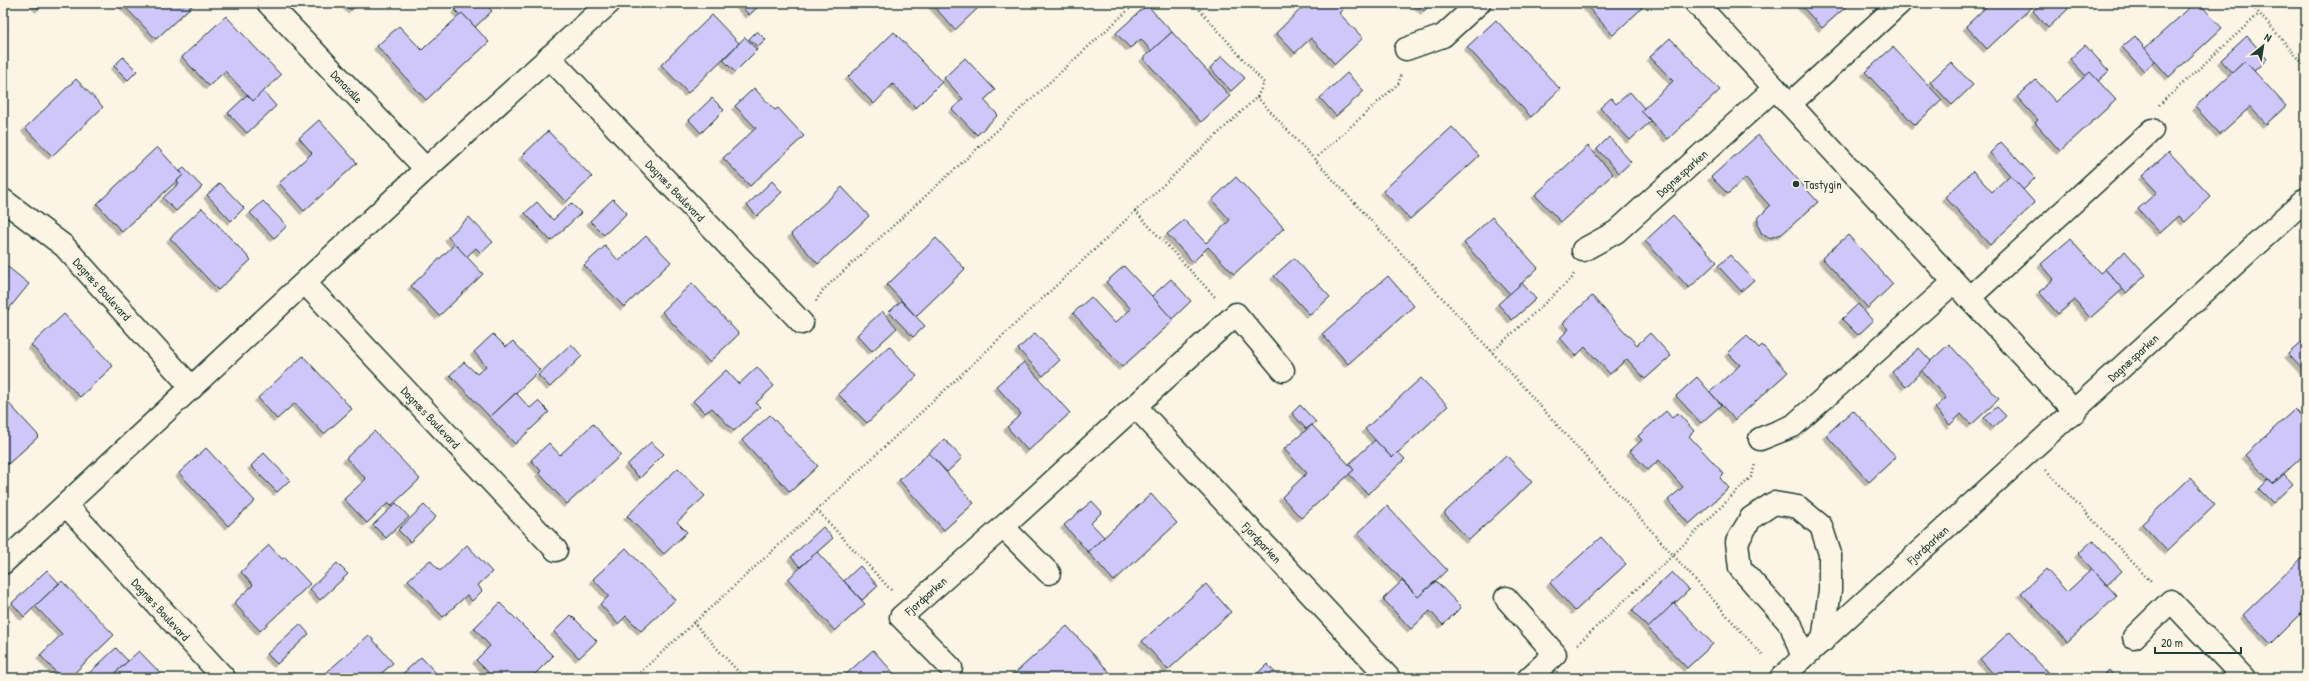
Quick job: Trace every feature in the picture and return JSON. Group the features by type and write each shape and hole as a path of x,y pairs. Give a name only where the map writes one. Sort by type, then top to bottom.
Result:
{"street":[{"name":"Danasalle","path":"268,3 426,169"},
{"path":"3,563 66,506 426,169 609,3"},
{"path":"1406,49 1442,36 1479,3"},
{"path":"1696,3 2075,412"},
{"path":"1790,104 1900,3"},
{"name":"Dagnæs Boulevard","path":"549,57 802,323"},
{"name":"Dagnæsparken","path":"1583,250 1616,232 1775,88"},
{"path":"1969,298 2152,130"},
{"name":"Dagnæsparken","path":"2075,412 2306,198"},
{"name":"Dagnæs Boulevard","path":"3,200 64,246 192,388"},
{"path":"1760,439 1794,426 1954,282"},
{"name":"Dagnæs Boulevard","path":"305,283 556,550"},
{"path":"1236,314 1283,370"},
{"name":"Fjordparken","path":"951,668 901,617 1136,407 1236,314"},
{"name":"Fjordparken","path":"1136,407 1388,678"},
{"name":"Fjordparken","path":"1782,678 2075,412"},
{"path":"1803,658 1790,625 1740,568 1737,542 1750,518 1774,503 1798,507 1821,526 1830,554 1830,590 1823,641"},
{"name":"Dagnæs Boulevard","path":"66,506 224,678"},
{"path":"1003,527 1049,573"},
{"path":"1506,598 1556,654 1528,678"},
{"path":"2134,637 2171,601 2244,678"}],"path":[{"path":"802,323 823,290 1136,3"},
{"path":"634,678 693,622 817,510 1257,97 1264,83 1200,10 1199,3"},
{"path":"2250,3 2306,66"},
{"path":"2152,130 2159,106 2259,14"},
{"path":"1315,159 1399,83 1406,49"},
{"path":"1257,97 1492,352 1782,678"},
{"path":"1135,211 1224,306 1236,314"},
{"path":"1492,352 1572,278 1583,250"},
{"path":"1556,654 1582,642 1672,556 1752,476 1760,439"},
{"path":"2031,452 2155,586 2171,601"},
{"path":"817,510 899,598 901,617"},
{"path":"693,622 744,678"}],"building":[{"path":"33,3 45,3 39,9"},
{"path":"195,3 156,39 122,4"},
{"path":"345,3 359,3 351,10"},
{"path":"462,3 485,3 492,11 475,27 462,13 460,15 455,10"},
{"path":"738,3 760,3 761,4 749,15"},
{"path":"931,3 983,3 955,30"},
{"path":"1307,3 1341,3 1345,7 1339,13 1363,38 1335,64 1311,38 1295,53 1276,33"},
{"path":"1416,3 1432,3 1424,11"},
{"path":"1584,3 1638,3 1642,8 1613,35"},
{"path":"1799,3 1848,3 1849,4 1822,28"},
{"path":"1983,3 2035,4 1987,49 1966,26 1986,7"},
{"path":"2042,3 2063,3 2068,9 2048,28 2033,11"},
{"path":"2195,3 2199,3 2222,28 2169,77 2144,49"},
{"path":"1147,5 1172,32 1151,51 1141,39 1130,48 1116,33"},
{"path":"462,13 489,42 426,100 377,46 399,26 422,50"},
{"path":"712,15 739,43 688,93 661,65"},
{"path":"226,16 281,75 253,101 225,71 209,86 182,57"},
{"path":"1496,20 1560,89 1531,117 1467,47"},
{"path":"3,24 8,29 3,34"},
{"path":"757,31 766,40 758,47 749,39"},
{"path":"894,32 942,82 916,108 893,84 874,104 848,77"},
{"path":"1172,32 1230,96 1201,122 1143,58"},
{"path":"2135,36 2155,61 2144,71 2122,47"},
{"path":"2247,36 2267,59 2254,71 2245,61 2232,73 2221,60"},
{"path":"745,37 757,50 735,72 723,60"},
{"path":"1670,38 1720,90 1668,139 1641,111 1673,81 1650,57"},
{"path":"2085,45 2109,71 2098,81 2090,72 2086,76 2070,59"},
{"path":"1893,47 1942,100 1915,125 1865,72"},
{"path":"1222,56 1245,78 1231,91 1210,68"},
{"path":"123,57 137,71 128,80 114,66"},
{"path":"965,58 995,90 984,100 998,115 977,135 952,109 963,99 944,78"},
{"path":"2245,61 2286,106 2266,124 2250,107 2220,134 2195,107"},
{"path":"1951,62 1973,85 1952,105 1930,82"},
{"path":"2090,72 2116,100 2060,151 2035,123 2038,120 2017,97 2036,80 2056,102"},
{"path":"1347,73 1364,91 1336,116 1320,98"},
{"path":"76,79 103,107 52,156 25,128"},
{"path":"754,88 775,110 778,108 804,136 750,186 723,158 756,128 735,106"},
{"path":"263,91 276,106 247,133 228,113 247,95 253,101"},
{"path":"1630,92 1644,108 1641,111 1651,121 1630,140 1600,108 1611,98 1616,104"},
{"path":"712,98 724,110 701,133 689,120"},
{"path":"319,120 357,163 304,211 279,183 312,153 299,138"},
{"path":"1452,127 1479,156 1410,219 1383,191"},
{"path":"548,131 592,177 566,202 522,156"},
{"path":"1758,135 1818,202 1782,234 1769,238 1762,234 1758,226 1758,218 1770,206 1745,178 1728,194 1711,177"},
{"path":"1609,137 1631,162 1619,173 1597,149"},
{"path":"2001,142 2035,178 2023,190 1990,153"},
{"path":"1588,146 1613,174 1561,222 1535,195"},
{"path":"157,147 183,175 122,232 97,204"},
{"path":"2169,152 2211,197 2185,222 2179,216 2160,233 2138,209 2157,192 2142,176"},
{"path":"184,168 202,187 176,211 163,198 179,183 177,181 183,175 180,171"},
{"path":"1973,171 1992,192 2010,175 2035,203 1990,245 1945,197"},
{"path":"1236,177 1284,228 1234,274 1208,247 1193,262 1167,234 1184,220 1206,243 1230,220 1212,200"},
{"path":"772,181 782,192 757,216 747,205"},
{"path":"220,183 244,208 231,221 207,195"},
{"path":"842,187 869,216 818,264 791,234"},
{"path":"613,199 627,213 604,235 590,221"},
{"path":"263,201 287,226 274,238 250,213"},
{"path":"537,202 553,220 571,203 581,213 551,241 525,213"},
{"path":"202,208 251,260 218,290 170,238"},
{"path":"1673,215 1717,262 1689,288 1645,241"},
{"path":"469,217 493,242 481,253 476,248 466,257 448,237"},
{"path":"1492,217 1538,268 1510,294 1464,243"},
{"path":"1848,235 1893,284 1868,308 1822,258"},
{"path":"646,236 671,262 624,307 584,265 605,246 619,261"},
{"path":"936,238 965,269 916,316 887,285"},
{"path":"2070,239 2100,273 2105,269 2123,289 2090,318 2075,300 2058,314 2039,292 2054,279 2041,264"},
{"path":"455,244 483,274 439,316 411,286"},
{"path":"2125,251 2146,275 2126,293 2105,269"},
{"path":"1730,255 1754,280 1741,291 1718,266"},
{"path":"1294,258 1330,297 1310,315 1274,276"},
{"path":"3,263 29,284 3,316"},
{"path":"1124,266 1174,320 1122,367 1073,313 1091,297 1115,323 1131,309 1106,282"},
{"path":"1388,276 1414,306 1348,364 1322,334"},
{"path":"1171,279 1191,301 1172,319 1152,296"},
{"path":"692,283 739,334 709,362 662,312"},
{"path":"1522,283 1536,299 1512,320 1498,304"},
{"path":"1592,296 1637,345 1650,333 1671,356 1645,379 1627,359 1610,374 1585,347 1576,356 1560,338 1569,329 1563,323"},
{"path":"901,301 925,326 913,337 889,312"},
{"path":"1858,304 1873,321 1858,335 1842,319"},
{"path":"882,311 897,328 872,351 857,335"},
{"path":"64,314 113,366 80,397 31,345"},
{"path":"1035,333 1060,360 1043,376 1018,349"},
{"path":"493,334 506,347 513,341 540,370 490,417 450,375 464,362 477,374 486,366 474,352"},
{"path":"1747,336 1759,348 1762,345 1788,372 1735,420 1710,392 1740,365 1728,353"},
{"path":"2306,338 2306,373 2288,354"},
{"path":"571,344 582,356 550,387 538,375"},
{"path":"1949,344 1999,399 1971,425 1961,414 1950,425 1935,408 1946,398 1921,370"},
{"path":"889,346 917,376 867,423 838,394"},
{"path":"1919,348 1931,361 1906,387 1892,372"},
{"path":"303,356 352,409 324,434 295,403 277,419 258,398"},
{"path":"1024,362 1070,413 1028,451 1007,427 1021,414 996,386"},
{"path":"757,367 774,386 756,403 760,407 734,431 712,408 705,413 693,401 726,370 739,384"},
{"path":"1697,377 1721,405 1701,423 1676,396"},
{"path":"1421,378 1448,406 1392,458 1365,429"},
{"path":"516,393 530,408 538,401 549,412 515,444 490,417"},
{"path":"3,397 39,436 8,464 3,459"},
{"path":"1300,405 1316,422 1306,429 1292,413"},
{"path":"1997,407 2006,416 1993,428 1984,418"},
{"path":"2295,409 2306,421 2306,453 2273,484 2245,455"},
{"path":"1853,410 1896,457 1869,482 1826,435"},
{"path":"1666,411 1672,418 1678,413 1694,431 1689,436 1724,474 1720,478 1729,488 1689,524 1668,500 1683,487 1659,460 1648,470 1630,451 1642,440 1638,436"},
{"path":"770,415 818,466 790,492 742,440"},
{"path":"593,424 621,455 567,504 539,473 541,471 531,460 549,443 560,455"},
{"path":"1312,425 1354,470 1301,518 1282,497 1307,473 1284,449"},
{"path":"374,431 420,479 391,506 388,503 367,523 344,499 366,479 346,458"},
{"path":"944,439 962,458 947,472 929,453"},
{"path":"1375,440 1392,458 1398,452 1405,459 1368,494 1349,474 1354,470 1349,464"},
{"path":"651,442 664,454 640,478 627,465"},
{"path":"206,448 255,501 228,526 179,473"},
{"path":"264,453 290,480 277,492 251,466"},
{"path":"929,453 974,503 944,530 899,480"},
{"path":"1506,455 1532,482 1469,540 1444,513"},
{"path":"678,468 705,496 677,522 687,532 664,554 627,516"},
{"path":"2284,474 2293,484 2273,503 2259,489 2268,480 2273,484"},
{"path":"2190,478 2215,505 2167,551 2142,524"},
{"path":"1151,494 1177,523 1114,581 1088,552"},
{"path":"1092,501 1102,512 1091,523 1104,537 1088,552 1064,525"},
{"path":"396,503 409,517 386,538 373,525"},
{"path":"424,505 436,517 410,542 398,530"},
{"path":"1387,506 1447,570 1418,597 1358,533"},
{"path":"823,527 833,538 800,567 791,557"},
{"path":"1601,537 1626,564 1575,611 1550,583"},
{"path":"2093,540 2122,571 2107,585 2078,554"},
{"path":"269,545 282,559 285,557 310,584 260,631 234,603 253,585 241,572"},
{"path":"467,545 492,572 478,585 482,591 472,601 467,595 443,617 408,580 430,560 440,571"},
{"path":"626,548 675,600 641,631 626,616 618,624 600,604 609,596 593,579"},
{"path":"817,552 865,604 835,631 788,579"},
{"path":"2303,557 2306,559 2306,609 2271,644 2243,615"},
{"path":"337,563 348,574 320,600 310,589"},
{"path":"860,566 878,586 862,600 844,581"},
{"path":"2046,569 2067,592 2092,569 2117,596 2067,642 2021,593"},
{"path":"47,570 59,583 24,617 12,603"},
{"path":"1672,572 1689,590 1648,628 1632,610"},
{"path":"62,581 114,635 69,678 61,678 40,655 62,634 35,606"},
{"path":"1402,581 1418,597 1436,581 1461,607 1443,625 1430,611 1411,629 1383,599"},
{"path":"1206,584 1231,612 1168,670 1142,641"},
{"path":"500,603 553,656 531,678 494,678 476,660 490,646 474,628"},
{"path":"1674,603 1713,644 1687,668 1648,628"},
{"path":"571,615 597,641 579,658 554,632"},
{"path":"300,624 309,634 277,664 267,654"},
{"path":"1067,626 1115,678 1015,678 1013,675"},
{"path":"2010,632 2053,678 1997,678 1980,659"},
{"path":"369,635 393,663 376,678 320,678"},
{"path":"116,648 128,661 110,678 84,678"},
{"path":"873,650 898,678 847,678 844,676"},
{"path":"139,651 165,678 110,678 128,661"},
{"path":"421,657 437,674 433,678 398,678"},
{"path":"1267,664 1280,678 1253,678"},
{"path":"2109,670 2116,678 2100,678"},
{"path":"1126,671 1133,678 1118,678"}],"place":[{"name":"Tastygin","path":"1796,184"}]}
